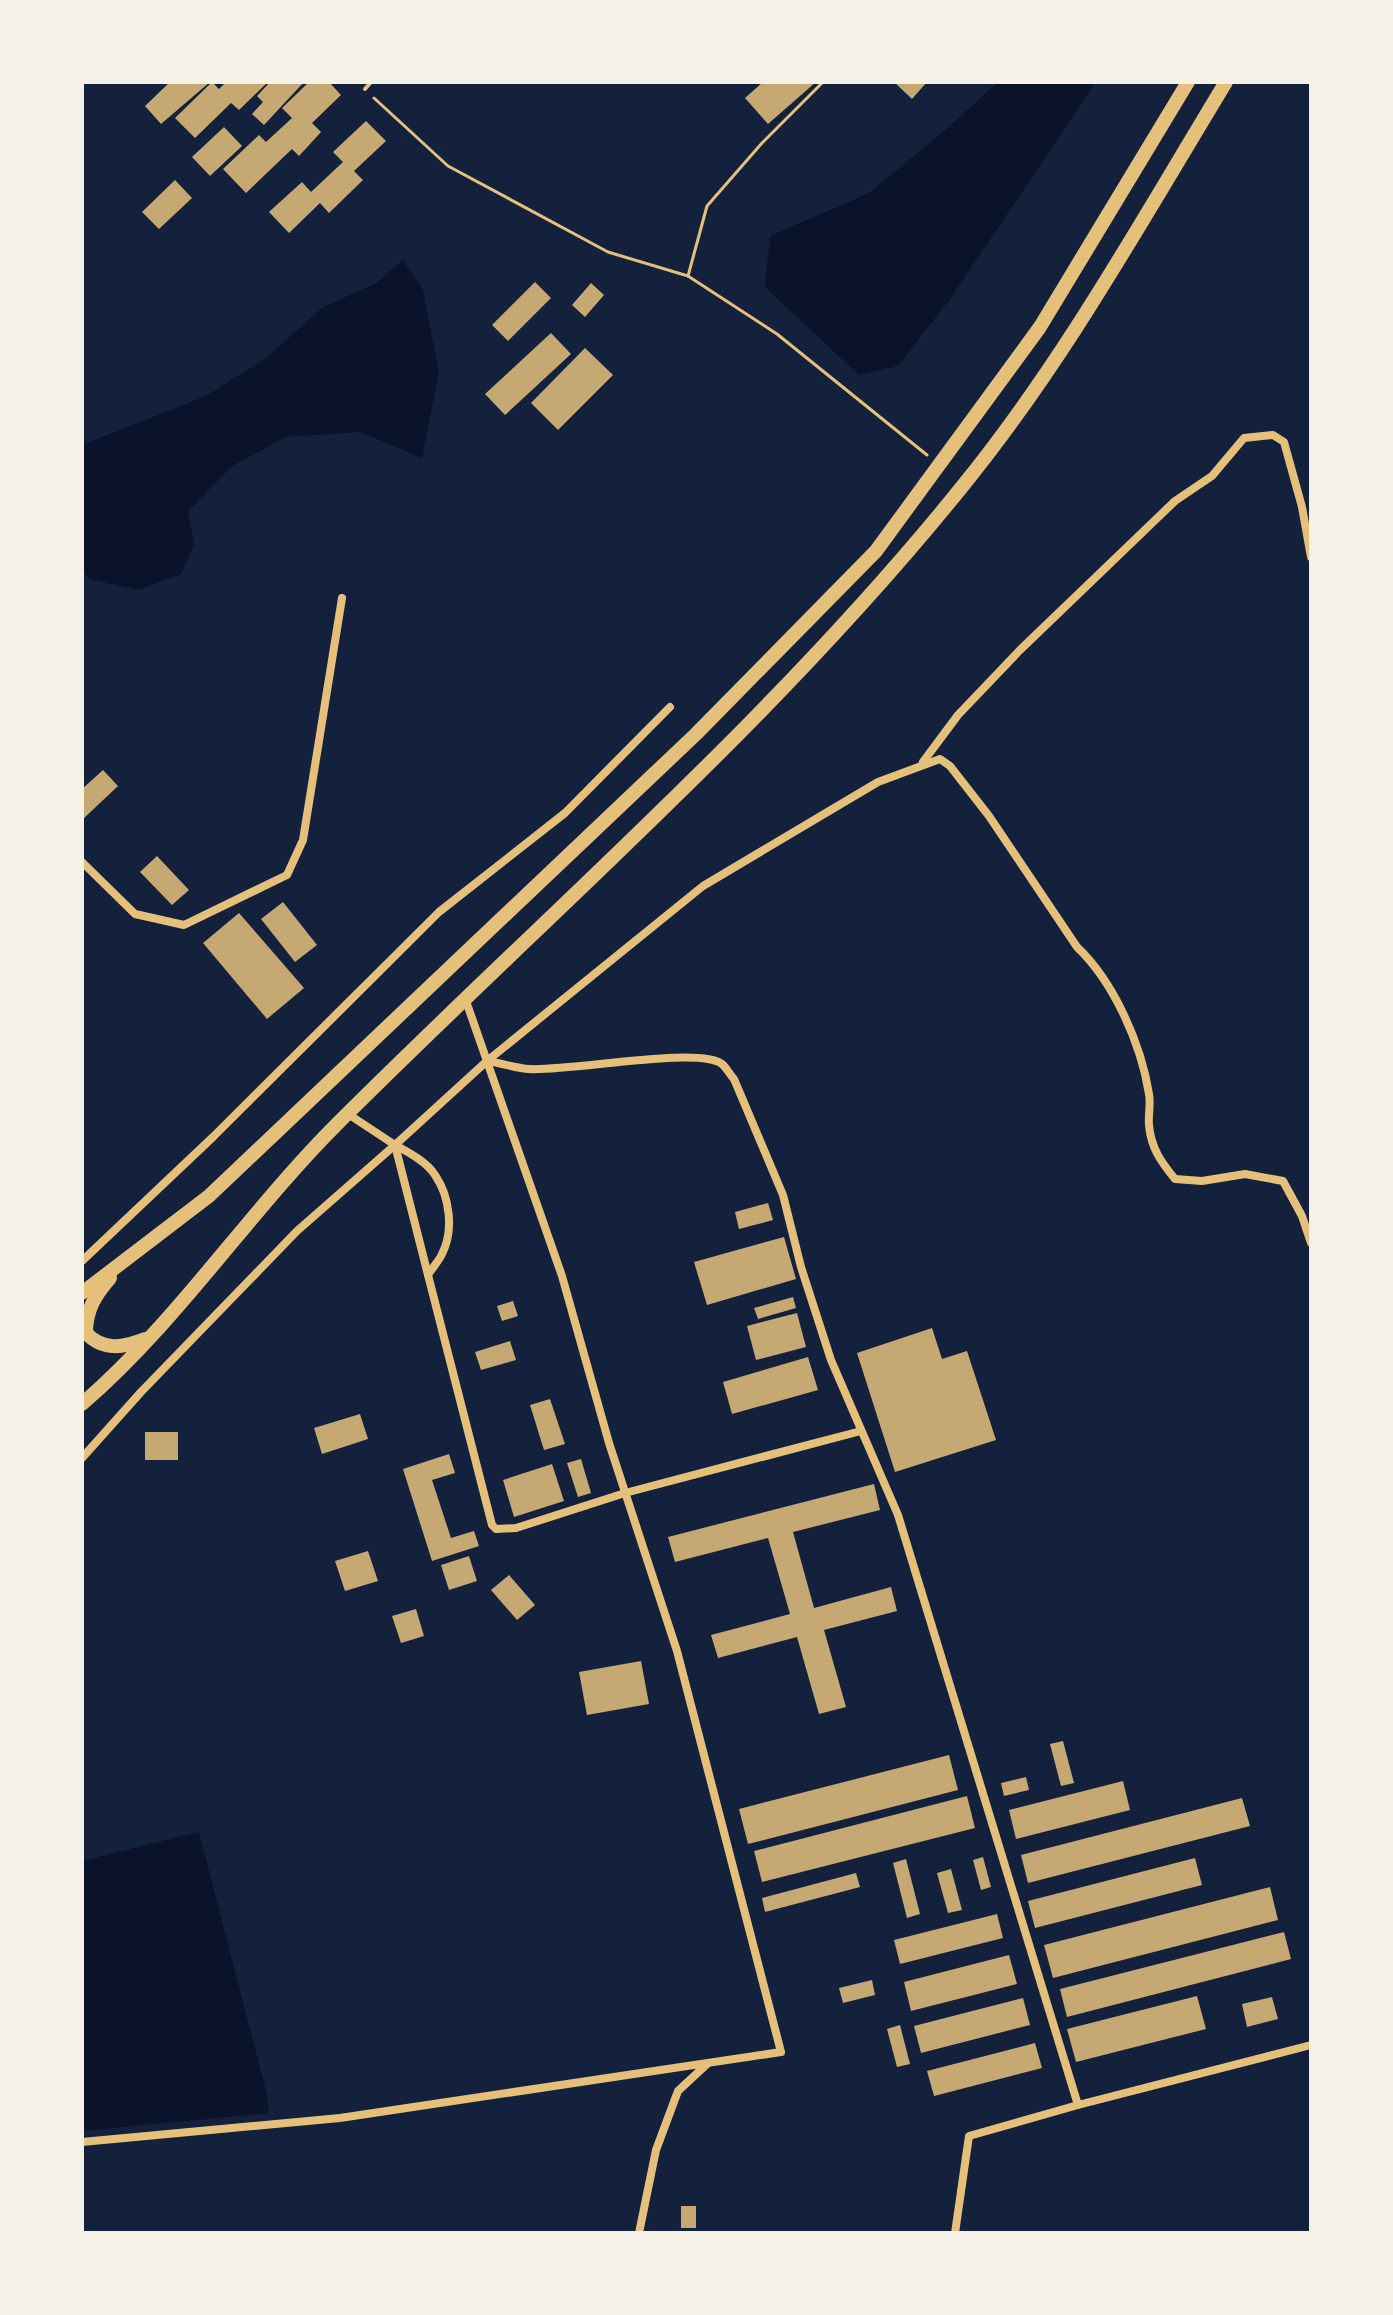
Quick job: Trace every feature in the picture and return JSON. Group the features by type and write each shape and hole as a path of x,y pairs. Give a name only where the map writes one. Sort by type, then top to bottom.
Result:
{"highway":[{"path":"82,1293 209,1196 696,734 876,551 1040,327 1188,82"},
{"path":"82,1404 153,1335 272,1195 348,1114 799,674 962,488 1056,360 1226,82"},
{"path":"131,1257 91,1304 86,1333 94,1341 108,1346 130,1345 153,1335"}],"street":[{"path":"923,763 958,715 1020,650 1175,501 1212,476 1244,438 1273,435 1284,442 1302,507 1311,557"},
{"path":"82,862 135,914 184,925 287,875 303,840 342,598"},
{"path":"82,1261 213,1137 439,912 565,813 670,707"},
{"path":"82,1458 141,1392 297,1231 487,1061 703,886 878,782 940,759 950,766 989,816 1077,947 1094,963 1113,991 1132,1036 1149,1095 1149,1127 1156,1157 1175,1179 1202,1181 1245,1174 1283,1181 1302,1216 1311,1243"},
{"path":"82,2142 340,2118 781,2052 677,1651 625,1493 562,1276 466,1001"},
{"path":"487,1061 527,1069 699,1058 721,1063 734,1079 783,1195 801,1267 831,1360 898,1515 1078,2105"},
{"path":"348,1114 420,1161 435,1175 451,1226 442,1256 428,1275"},
{"path":"395,1145 492,1525 502,1530 516,1528 625,1493 861,1431"},
{"path":"955,2233 969,2136 1311,2045"},
{"path":"639,2233 656,2150 678,2091 707,2064"}],"lane":[{"path":"365,89 371,82"}],"path":[{"path":"688,276 707,206 762,143 823,82"},
{"path":"365,89 448,166 608,252 688,276 777,334 939,465"}],"water":[{"path":"998,82 1096,82 950,299 898,366 859,375 765,287 770,236 869,193"},
{"path":"403,260 423,290 439,373 422,458 360,432 286,437 232,466 188,511 194,544 181,574 139,590 89,579 82,569 82,445 206,396 266,358 323,307 375,284"},
{"path":"199,1832 267,2095 269,2113 82,2131 82,1861"}],"building":[{"path":"170,82 210,82 161,124 145,106"},
{"path":"212,82 219,89 226,82 268,82 239,110 231,103 195,138 175,118"},
{"path":"270,82 304,82 264,125 252,114 263,102 257,96"},
{"path":"309,82 329,82 341,95 312,123 321,132 299,156 292,149 246,193 223,169 259,135 266,142 292,118 282,108"},
{"path":"763,82 816,82 768,124 745,98"},
{"path":"894,82 927,82 912,99"},
{"path":"366,121 386,141 354,171 363,180 329,213 320,203 289,233 269,212 302,182 311,192 343,162 333,152"},
{"path":"224,127 242,146 210,176 192,157"},
{"path":"175,180 192,198 159,229 142,212"},
{"path":"535,282 551,298 508,341 492,325"},
{"path":"591,283 604,295 585,317 572,305"},
{"path":"551,333 571,354 505,415 485,394"},
{"path":"585,348 613,375 558,430 531,403"},
{"path":"103,770 118,786 82,820 82,789"},
{"path":"157,856 189,890 172,905 140,872"},
{"path":"283,902 317,945 295,962 261,919"},
{"path":"239,913 304,988 267,1019 203,943"},
{"path":"768,1203 773,1220 739,1229 735,1212"},
{"path":"784,1237 796,1279 707,1305 694,1262"},
{"path":"793,1297 796,1308 758,1319 754,1308"},
{"path":"513,1301 518,1316 502,1321 497,1306"},
{"path":"797,1313 806,1347 756,1360 747,1326"},
{"path":"932,1328 942,1359 967,1351 996,1440 895,1472 857,1353"},
{"path":"510,1341 516,1360 481,1370 475,1352"},
{"path":"808,1357 818,1390 732,1414 723,1382"},
{"path":"550,1399 565,1444 544,1450 530,1405"},
{"path":"360,1414 368,1439 322,1454 314,1428"},
{"path":"145,1432 178,1432 178,1460 145,1460"},
{"path":"449,1454 455,1473 432,1480 451,1538 474,1531 479,1546 432,1561 403,1469"},
{"path":"581,1459 591,1493 578,1497 567,1463"},
{"path":"552,1464 564,1501 514,1517 503,1480"},
{"path":"874,1484 880,1510 793,1532 814,1608 891,1587 897,1611 824,1630 846,1707 819,1714 797,1637 718,1658 711,1635 790,1614 768,1538 675,1562 668,1537"},
{"path":"368,1551 378,1581 345,1591 335,1561"},
{"path":"469,1556 477,1581 449,1590 441,1565"},
{"path":"509,1575 535,1605 517,1620 491,1590"},
{"path":"416,1609 424,1636 401,1643 392,1616"},
{"path":"641,1661 649,1704 587,1715 579,1672"},
{"path":"1063,1741 1074,1783 1061,1786 1050,1744"},
{"path":"949,1755 958,1790 748,1844 739,1809"},
{"path":"1026,1777 1029,1790 1004,1796 1001,1783"},
{"path":"1123,1781 1130,1810 1016,1839 1009,1810"},
{"path":"967,1796 975,1828 762,1882 754,1851"},
{"path":"1242,1798 1250,1826 1028,1883 1021,1855"},
{"path":"983,1857 991,1887 981,1890 973,1860"},
{"path":"1195,1858 1202,1885 1035,1928 1028,1901"},
{"path":"906,1859 920,1914 907,1918 893,1863"},
{"path":"951,1869 962,1910 948,1913 937,1873"},
{"path":"856,1873 860,1887 765,1912 762,1898"},
{"path":"1270,1887 1278,1920 1053,1978 1044,1945"},
{"path":"997,1914 1003,1938 900,1964 894,1940"},
{"path":"1284,1932 1291,1959 1067,2017 1060,1989"},
{"path":"1009,1955 1017,1984 911,2011 904,1982"},
{"path":"872,1980 875,1995 843,2003 839,1988"},
{"path":"1197,1996 1206,2029 1076,2062 1067,2029"},
{"path":"1272,1997 1278,2019 1247,2027 1242,2004"},
{"path":"1023,1998 1030,2025 921,2053 914,2026"},
{"path":"900,2025 910,2064 897,2067 887,2029"},
{"path":"1035,2043 1042,2068 934,2096 927,2071"},
{"path":"681,2206 696,2206 696,2228 681,2228"}]}
